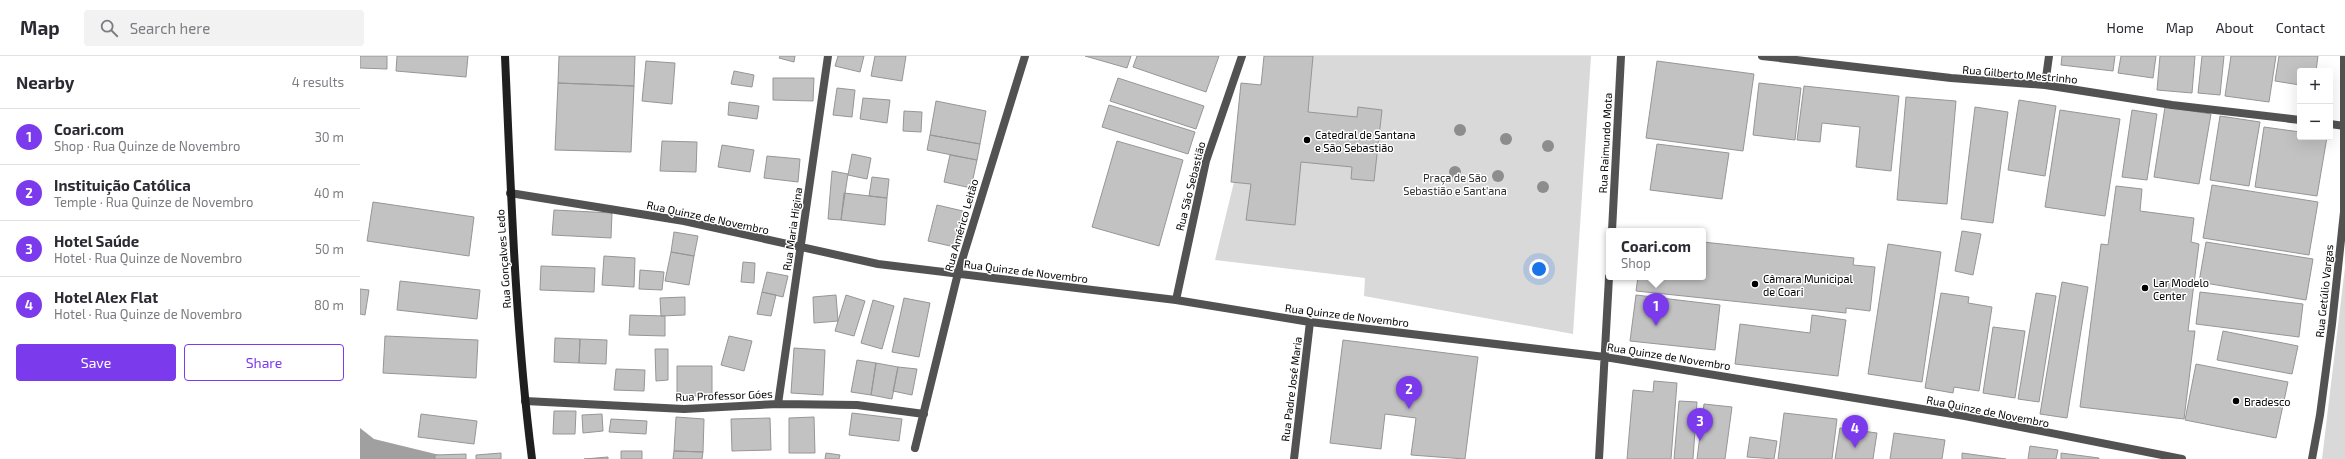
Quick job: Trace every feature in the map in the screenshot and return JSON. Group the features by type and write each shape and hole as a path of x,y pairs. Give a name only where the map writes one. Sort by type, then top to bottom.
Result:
{"main road":[{"name":"Rua Gonçalves Ledo","path":"505,56 510,193 525,401 532,459"}],"street":[{"name":"Rua Maria Higina","path":"778,404 828,56"},
{"name":"Rua Américo Leitão","path":"915,448 958,273 1025,56"},
{"name":"Rua São Sebastião","path":"1176,300 1206,161 1242,56"},
{"name":"Rua Raimundo Mota","path":"1612,228 1621,56"},
{"name":"Rua Gilberto Mestrinho","path":"1762,56 1828,60 1951,78 2045,85 2172,105 2297,120"},
{"path":"2045,85 2049,56"},
{"name":"Rua Getúlio Vargas","path":"2312,459 2326,368 2343,220 2344,56"},
{"path":"2333,124 2344,126"},
{"name":"Rua Quinze de Novembro","path":"510,193 684,221 878,264 1176,300 1310,322 1605,357 1965,416 2182,459"},
{"path":"1599,459 1609,280"},
{"name":"Rua Padre José Maria","path":"1294,459 1310,322"},
{"name":"Rua Professor Góes","path":"525,401 684,410 778,404 857,405 924,414"}],"green space":[{"name":"Praça de São Sebastião e Sant'ana","path":"1270,56 1591,56 1573,334 1364,296 1365,278 1215,260 1252,108"},
{"path":"2345,267 2345,459 2322,459"}],"shaded area":[{"path":"360,428 374,439 456,459 360,459"}],"building":[{"path":"360,56 387,56 387,69 360,68"},
{"path":"397,56 468,56 466,77 396,71"},
{"path":"559,56 635,56 634,86 558,83"},
{"path":"780,56 795,56 794,62 779,58"},
{"path":"838,56 864,56 860,72 835,66"},
{"path":"875,56 906,56 902,81 871,76"},
{"path":"1085,56 1131,56 1127,68"},
{"path":"1137,56 1219,56 1206,92 1133,67"},
{"name":"Catedral de Santana e São Sebastião","path":"1264,56 1313,56 1308,112 1357,117 1358,107 1382,110 1374,181 1351,179 1352,167 1301,162 1295,225 1246,220 1251,184 1231,182 1241,83 1261,85"},
{"path":"2062,56 2115,56 2113,71 2061,65"},
{"path":"2121,56 2156,56 2153,78 2118,73"},
{"path":"2160,56 2195,56 2192,93 2157,90"},
{"path":"2202,56 2224,56 2220,95 2198,93"},
{"path":"2231,56 2276,56 2269,102 2225,96"},
{"path":"2279,56 2318,56 2316,68 2297,68 2297,85 2275,81"},
{"path":"646,61 675,63 672,104 642,101"},
{"path":"1657,61 1754,74 1743,151 1646,138"},
{"path":"734,71 754,75 752,87 731,84"},
{"path":"773,78 814,78 813,101 773,100"},
{"path":"1118,78 1204,106 1196,129 1110,101"},
{"path":"558,83 634,86 631,152 555,150"},
{"path":"1759,83 1801,88 1795,140 1753,135"},
{"path":"1804,86 1899,96 1891,171 1856,167 1860,127 1822,123 1820,142 1797,140"},
{"path":"837,88 855,90 852,117 833,115"},
{"path":"1906,97 1956,101 1947,204 1897,200"},
{"path":"863,98 890,100 887,123 860,119"},
{"path":"2019,100 2056,106 2045,176 2008,170"},
{"path":"936,101 986,111 980,144 930,135"},
{"path":"729,102 759,106 757,119 728,115"},
{"path":"1109,105 1195,132 1188,154 1102,127"},
{"path":"1975,107 2008,112 1993,223 1961,219"},
{"path":"2165,107 2211,114 2199,184 2154,177"},
{"path":"2060,110 2120,119 2105,216 2045,207"},
{"path":"2132,110 2157,114 2147,180 2122,177"},
{"path":"904,111 922,112 921,132 903,131"},
{"path":"2220,116 2260,122 2249,186 2210,180"},
{"path":"2264,127 2297,132 2297,140 2326,140 2317,196 2255,187"},
{"path":"930,135 980,144 977,160 927,150"},
{"path":"662,141 697,142 696,172 660,171"},
{"path":"1117,141 1183,160 1159,246 1092,227"},
{"path":"1657,144 1729,153 1722,199 1650,190"},
{"path":"722,145 754,150 750,172 718,167"},
{"path":"852,154 871,158 867,179 848,175"},
{"path":"950,155 977,160 971,188 944,182"},
{"path":"767,156 800,159 798,182 764,178"},
{"path":"832,171 848,174 841,220 828,219"},
{"path":"872,177 889,179 887,198 869,196"},
{"path":"2212,185 2318,202 2309,255 2203,238"},
{"name":"Lar Modelo Center","path":"2116,186 2142,189 2140,211 2194,218 2191,242 2199,244 2188,331 2195,331 2184,419 2080,407 2101,244 2108,245"},
{"path":"844,193 887,198 885,225 841,220"},
{"path":"373,202 474,217 469,256 367,241"},
{"path":"937,205 963,211 955,247 928,241"},
{"path":"554,210 612,213 611,238 552,235"},
{"path":"1962,231 1981,234 1973,275 1955,271"},
{"path":"674,232 698,236 694,256 671,252"},
{"name":"Câmara Municipal de Coari","path":"1706,242 1854,258 1853,265 1875,267 1870,311 1846,308 1846,313 1636,291 1638,280 1706,280"},
{"path":"2206,242 2313,259 2306,300 2199,282"},
{"path":"1888,244 1941,252 1922,382 1868,374"},
{"path":"671,252 694,256 689,285 665,281"},
{"path":"604,256 635,258 634,287 602,285"},
{"path":"743,262 755,263 754,283 741,282"},
{"path":"541,266 595,268 594,292 540,290"},
{"path":"640,270 664,272 662,290 639,289"},
{"path":"767,272 788,276 783,297 762,292"},
{"path":"400,281 480,290 477,319 397,310"},
{"path":"2062,282 2088,287 2067,418 2040,414"},
{"path":"360,289 369,290 365,315 360,314"},
{"path":"762,292 776,295 771,316 757,314"},
{"path":"2200,292 2303,304 2299,337 2196,324"},
{"path":"1941,293 1969,297 1968,303 1992,307 1979,391 1954,387 1953,393 1925,388"},
{"path":"2036,293 2056,296 2039,402 2018,399"},
{"path":"836,295 838,321 814,323 813,297"},
{"path":"846,295 865,301 854,336 835,331"},
{"path":"1636,295 1720,305 1715,350 1630,341"},
{"path":"685,297 685,315 661,316 660,298"},
{"path":"904,298 930,303 919,357 892,352"},
{"path":"873,300 894,306 882,349 861,343"},
{"path":"630,315 665,316 665,336 629,335"},
{"path":"1812,315 1846,320 1838,376 1735,364 1740,324 1810,333"},
{"path":"1993,327 2025,331 2015,398 1983,393"},
{"path":"2223,331 2298,346 2292,374 2217,360"},
{"path":"385,336 478,340 476,378 383,373"},
{"path":"729,336 752,341 744,371 721,365"},
{"path":"555,338 580,339 579,363 554,362"},
{"path":"580,339 607,340 606,364 579,363"},
{"path":"1343,340 1478,357 1465,459 1411,455 1416,418 1385,414 1381,449 1330,443"},
{"path":"794,348 825,350 823,395 791,393"},
{"path":"655,349 668,349 668,380 656,381"},
{"path":"857,360 876,363 871,395 851,392"},
{"path":"876,363 898,367 892,399 871,395"},
{"name":"Bradesco","path":"2196,364 2288,382 2276,438 2185,420"},
{"path":"677,366 712,366 712,396 677,396"},
{"path":"898,367 917,369 912,395 893,391"},
{"path":"616,369 645,370 644,391 614,390"},
{"path":"1654,381 1677,383 1671,459 1627,459 1633,390 1653,392"},
{"path":"1679,401 1697,402 1693,459 1674,459"},
{"path":"1704,404 1732,407 1725,459 1697,459"},
{"path":"554,411 576,411 575,434 553,434"},
{"path":"852,413 902,419 899,441 849,435"},
{"path":"1784,413 1837,419 1832,459 1778,459"},
{"path":"421,414 477,421 474,444 418,437"},
{"path":"602,414 603,431 583,433 582,415"},
{"path":"676,417 704,419 703,452 674,451"},
{"path":"814,417 815,453 789,453 789,418"},
{"path":"770,418 771,450 732,451 731,419"},
{"path":"611,419 647,421 646,434 609,432"},
{"path":"1840,428 1877,433 1873,459 1835,459"},
{"path":"1894,433 1945,440 1942,459 1890,459"},
{"path":"1750,437 1777,441 1774,459 1747,457"},
{"path":"2030,446 2058,450 2056,459 2028,459"},
{"path":"621,451 642,451 642,459 621,459"},
{"path":"674,451 703,452 702,459 673,459"},
{"path":"501,453 501,459 476,459 476,455"},
{"path":"826,453 840,455 839,459 825,459"},
{"path":"1962,453 2006,459 1962,459"},
{"path":"2061,453 2099,458 2099,459 2061,459"},
{"path":"466,454 466,459 435,459 435,455"},
{"path":"608,457 608,459 584,459"}],"place":[{"name":"Catedral de Santana e São Sebastião","path":"1307,140"},
{"name":"Câmara Municipal de Coari","path":"1755,284"},
{"name":"Lar Modelo Center","path":"2145,288"},
{"name":"Coari.com","path":"1656,326"},
{"name":"Bradesco","path":"2236,401"},
{"name":"Instituição Católica","path":"1409,409"},
{"name":"Hotel Saúde","path":"1700,441"},
{"name":"Hotel Alex Flat","path":"1855,448"}]}
